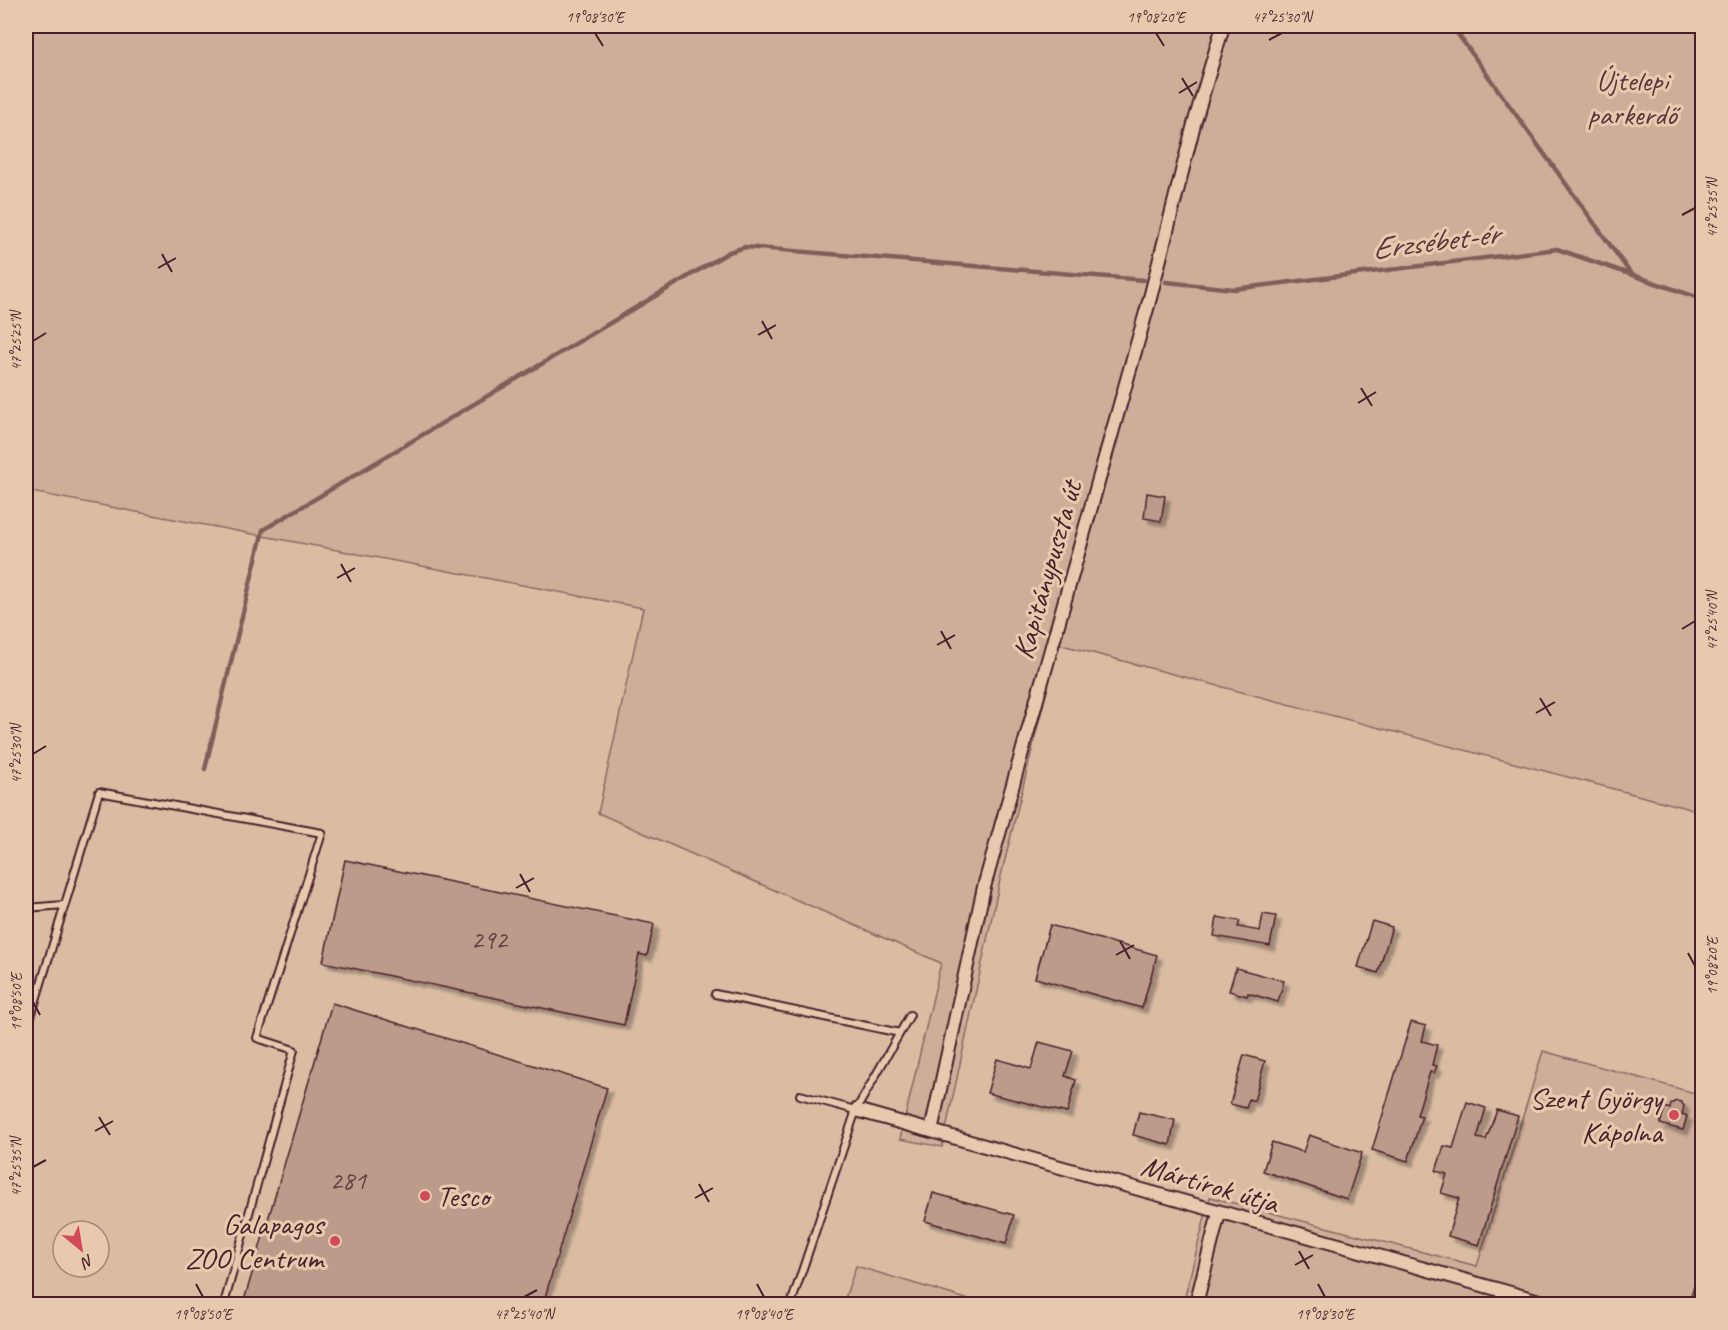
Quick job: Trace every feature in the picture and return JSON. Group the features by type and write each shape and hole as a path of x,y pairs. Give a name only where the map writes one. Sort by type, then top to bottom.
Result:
{"street":[{"name":"Kapitánypuszta út","path":"931,1131 984,887 1147,309 1194,124 1223,26"},
{"name":"Mártírok útja","path":"856,1110 1551,1305"},
{"path":"1196,1305 1220,1213"},
{"path":"1696,1305 1702,1284"}],"lane":[{"path":"26,1033 99,792 322,833 257,1038 294,1050 224,1305"},
{"path":"26,908 64,905"},
{"path":"715,994 900,1034"},
{"path":"791,1305 856,1110 910,1015"},
{"path":"800,1095 856,1110"}],"shaded area":[{"path":"26,491 644,608 598,813 941,963 900,1139 1000,880 1057,644 1702,812 1702,1095 1543,1051 1477,1266 1211,1197 1183,1304 983,1304 857,1266 843,1304 26,1304"}],"green space":[{"name":"Újtelepi parkerdő","path":"26,26 1702,26 1702,812 1058,644 1000,880 942,1147 900,1139 941,963 598,813 643,608 26,491"},
{"path":"1543,1051 1702,1095 1702,1304 1183,1304 1210,1197 1477,1266"},
{"path":"856,1266 983,1304 843,1304"}],"building":[{"path":"1147,493 1165,496 1161,521 1144,518"},
{"path":"345,860 654,924 647,956 639,954 624,1025 323,962"},
{"path":"1263,914 1276,916 1270,946 1214,936 1217,917 1240,921 1238,927 1260,931"},
{"path":"1372,921 1392,927 1378,973 1358,967"},
{"path":"1050,925 1157,955 1142,1008 1035,978"},
{"path":"1236,968 1284,981 1278,1002 1248,993 1247,996 1229,991"},
{"name":"Tesco","path":"332,1003 607,1088 543,1304 243,1304"},
{"path":"1411,1022 1426,1026 1422,1041 1437,1045 1432,1065 1437,1066 1434,1073 1430,1072 1417,1115 1422,1116 1408,1161 1372,1150"},
{"path":"1039,1042 1073,1051 1065,1076 1076,1080 1067,1113 987,1093 997,1059 1031,1069"},
{"path":"1244,1055 1265,1061 1254,1101 1249,1099 1246,1108 1230,1104"},
{"name":"Szent György Kápolna","path":"1676,1101 1681,1102 1684,1106 1682,1114 1687,1116 1683,1130 1660,1124 1665,1107 1670,1109 1671,1104"},
{"path":"1467,1102 1486,1108 1477,1138 1486,1140 1497,1110 1518,1116 1479,1245 1448,1236 1459,1198 1441,1193 1447,1174 1436,1171 1444,1146 1453,1148"},
{"path":"1139,1112 1175,1120 1170,1145 1133,1135"},
{"path":"1309,1135 1362,1153 1347,1199 1263,1171 1272,1142 1303,1152"},
{"path":"933,1193 1014,1215 1006,1244 925,1221"}],"waterway":[{"path":"1452,26 1631,274"},
{"path":"205,769 263,530 729,252 745,247 1144,280"},
{"name":"Erzsébet-ér","path":"1166,282 1234,289 1557,249 1702,299"}],"place":[{"name":"Szent György Kápolna","path":"1674,1115"},
{"name":"Tesco","path":"425,1196"},
{"name":"Galapagos ZOO Centrum","path":"335,1241"}]}
